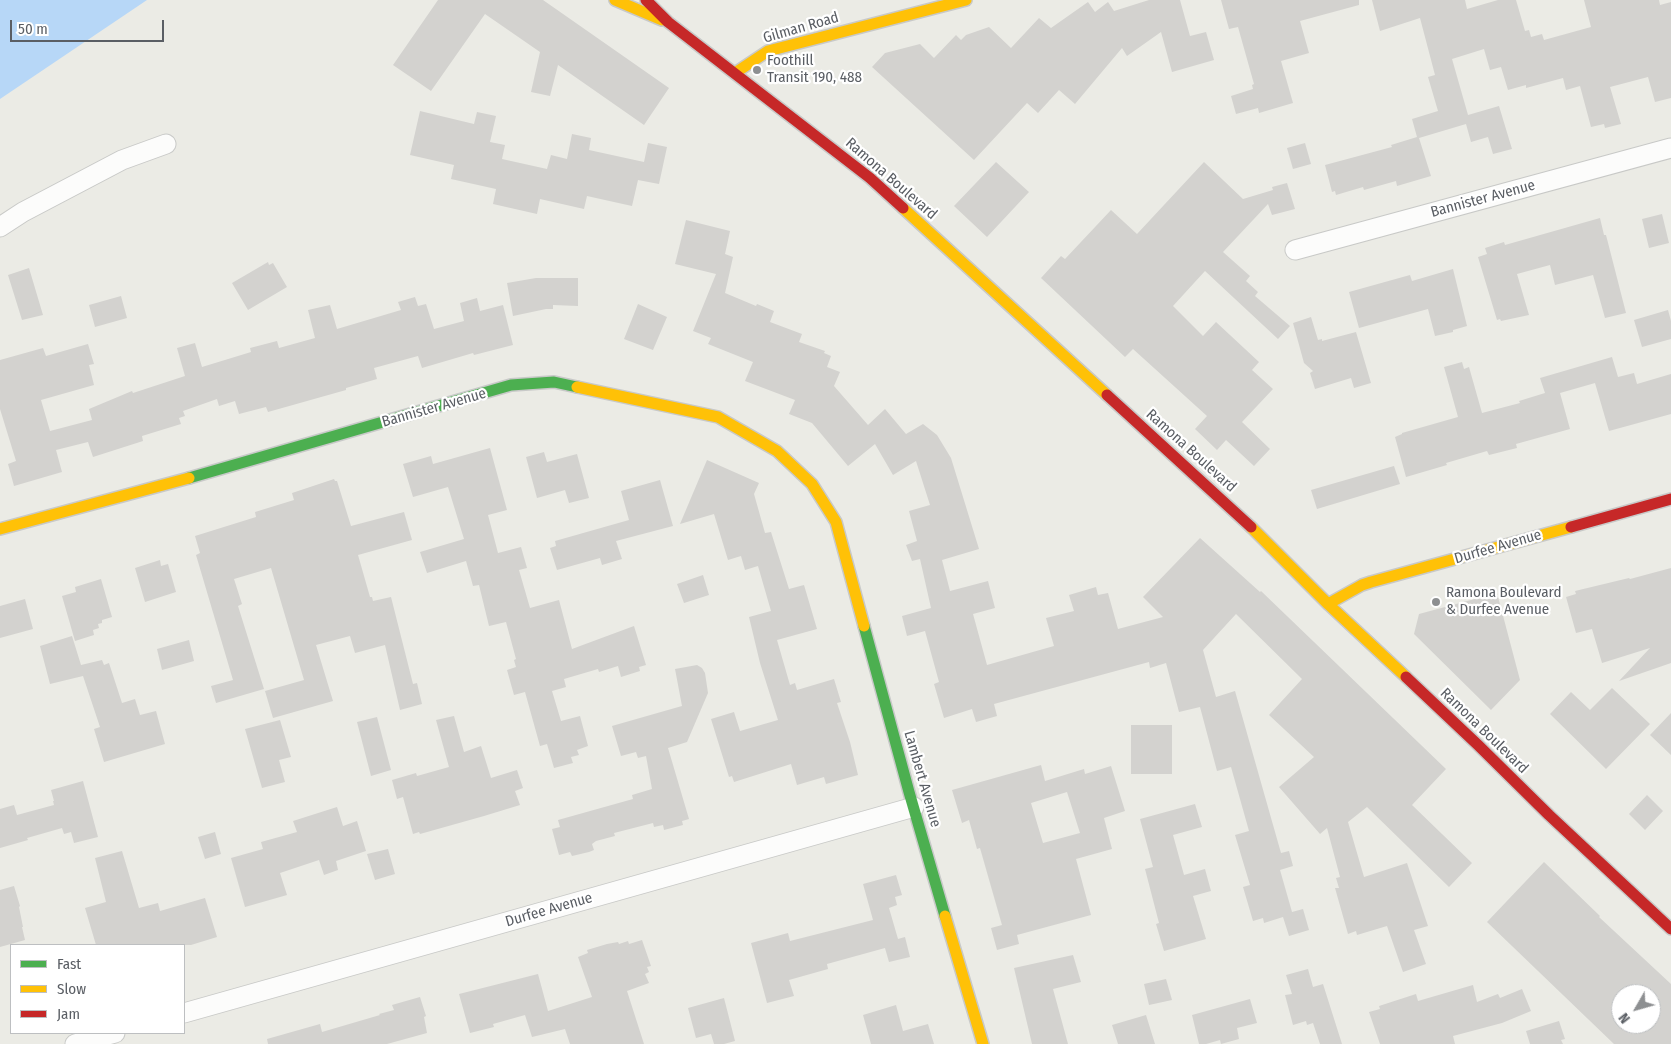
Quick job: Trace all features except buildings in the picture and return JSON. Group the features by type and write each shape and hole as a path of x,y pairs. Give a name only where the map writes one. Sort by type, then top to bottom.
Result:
{"main road":[{"name":"Ramona Boulevard","path":"615,0 668,22"},
{"name":"Ramona Boulevard","path":"646,0 668,22 870,178 1243,519 1328,604 1671,929"},
{"name":"Gilman Road","path":"735,72 768,51 966,0"},
{"name":"Bannister Avenue","path":"0,529 228,467 511,386 554,382 718,417 777,451 812,484 836,522"},
{"name":"Durfee Avenue","path":"1328,604 1371,582 1671,498"},
{"name":"Lambert Avenue","path":"836,522 914,808 983,1044"}],"street":[{"path":"0,227 23,212 122,160 166,144"},
{"name":"Bannister Avenue","path":"1295,250 1671,148"},
{"name":"Durfee Avenue","path":"185,1013 914,808"},
{"path":"75,1044 111,1034"}],"water":[{"path":"0,0 147,0 0,99"}],"traffic: fast":[{"path":"189,478 511,385 554,382 577,387"},
{"path":"864,626 945,916"}],"traffic: slow":[{"path":"615,0 662,20"},
{"path":"735,73 768,51 966,0"},
{"path":"903,208 1107,395"},
{"path":"577,387 718,417 777,451 812,484 836,522 864,626"},
{"path":"0,529 189,478"},
{"path":"1251,527 1328,604 1406,677"},
{"path":"1328,604 1371,582 1571,527"},
{"path":"945,916 983,1044"}],"traffic: jam":[{"path":"646,0 668,22 870,178 903,208"},
{"path":"1107,395 1251,527"},
{"path":"1571,527 1671,499"},
{"path":"1406,677 1671,929"}],"place":[{"name":"Foothill Transit 190, 488","path":"757,70"},
{"name":"Ramona Boulevard & Durfee Avenue","path":"1436,602"}]}
